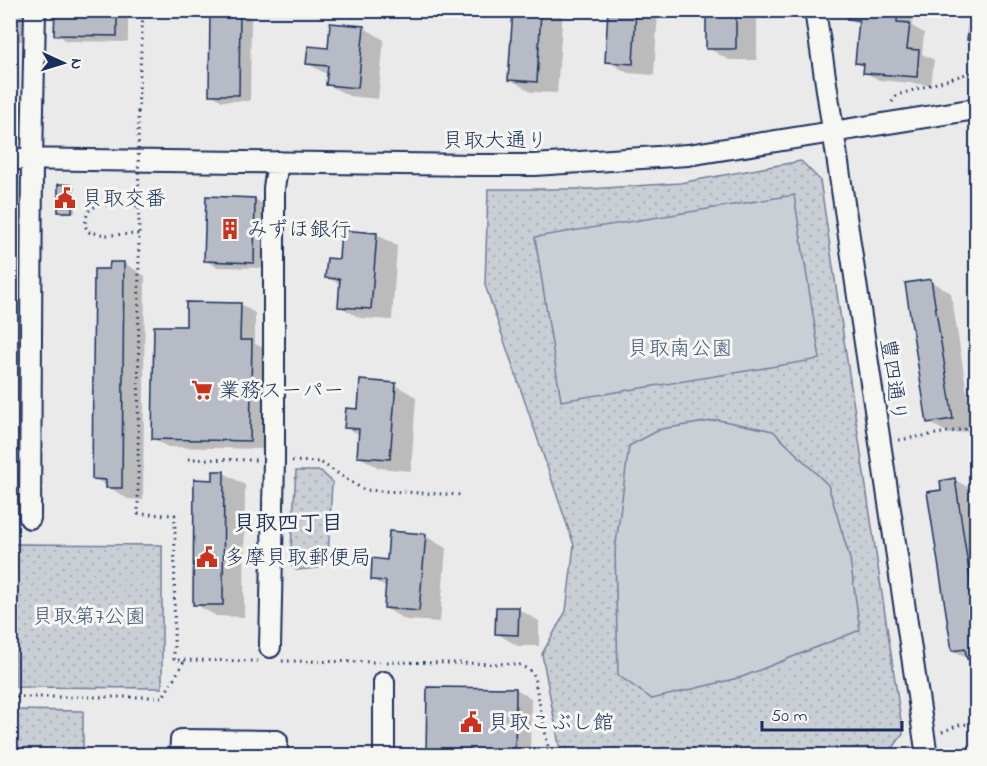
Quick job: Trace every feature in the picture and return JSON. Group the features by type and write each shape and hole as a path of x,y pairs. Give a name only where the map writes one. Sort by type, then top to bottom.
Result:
{"street":[{"path":"30,518 35,10"},
{"name":"豊四通り","path":"815,10 927,756"},
{"name":"貝取大通り","path":"10,159 534,165 612,161 688,155 976,108"},
{"path":"273,656 274,188 278,162"},
{"path":"384,682 384,756"},
{"path":"180,756 181,740 277,741 277,756"}],"path":[{"path":"143,10 138,112 138,514 175,515 174,660 273,656 518,664 533,672 550,756"},
{"path":"892,102 897,95 976,71"},
{"path":"139,206 94,206 88,212 85,226 89,232 105,235 139,234"},
{"path":"893,441 972,428"},
{"path":"188,459 320,462 364,490 462,495"},
{"path":"10,697 163,697 185,660"},
{"path":"942,732 959,725 976,723"}],"green space":[{"name":"貝取南公園","path":"801,161 820,180 903,734 890,752 873,756 561,755 542,654 566,611 574,545 485,285 488,189 589,189 680,183"},
{"path":"794,195 820,359 561,401 535,237"},
{"path":"718,420 773,431 828,485 850,559 860,630 742,677 652,699 618,675 615,551 629,446 661,429"},
{"path":"296,471 321,471 332,482 328,558 318,568 296,570 290,564"},
{"name":"貝取第7公園","path":"15,544 162,545 162,688 15,687"},
{"path":"11,710 83,711 83,755 11,755"}],"building":[{"path":"10,10 17,10 16,38 10,38"},
{"path":"55,10 117,10 117,36 54,35"},
{"path":"210,10 240,10 239,95 209,95"},
{"path":"513,10 541,10 537,82 508,80"},
{"path":"608,10 636,10 633,64 605,62"},
{"path":"706,10 736,10 736,49 706,49"},
{"path":"848,10 898,10 897,22 910,23 907,49 919,50 917,77 863,73 864,64 855,63 859,20 847,19"},
{"path":"970,10 976,10 976,41 967,40"},
{"path":"330,23 364,26 358,88 326,85 328,66 306,64 308,46 328,48"},
{"name":"貝取交番","path":"58,184 72,185 72,212 58,212"},
{"name":"みずほ銀行","path":"206,196 255,198 254,263 204,261"},
{"path":"341,230 377,233 371,309 338,307 340,279 325,278 327,258 339,259"},
{"path":"110,262 124,262 122,488 106,488 106,480 92,479 94,269 109,269"},
{"path":"931,279 953,419 927,423 905,283"},
{"name":"業務スーパー","path":"186,302 241,303 240,340 252,340 250,441 152,439 154,326 186,326"},
{"path":"360,380 396,383 390,459 357,457 359,429 344,428 346,408 358,409"},
{"path":"213,471 224,471 223,605 193,605 194,479 213,480"},
{"path":"955,478 976,619 976,657 967,659 965,649 952,651 927,492 941,490 940,481"},
{"path":"389,531 426,534 419,611 384,608 386,581 371,580 372,558 387,560"},
{"path":"496,607 519,607 518,635 495,634"},
{"name":"貝取こぶし館","path":"427,687 516,688 515,756 426,756"}],"place":[{"name":"貝取交番","path":"65,198"},
{"name":"みずほ銀行","path":"230,229"},
{"name":"業務スーパー","path":"202,390"},
{"name":"多摩貝取郵便局","path":"207,557"},
{"name":"貝取こぶし館","path":"471,722"}],"district":[{"name":"貝取四丁目","path":"288,522"}]}
